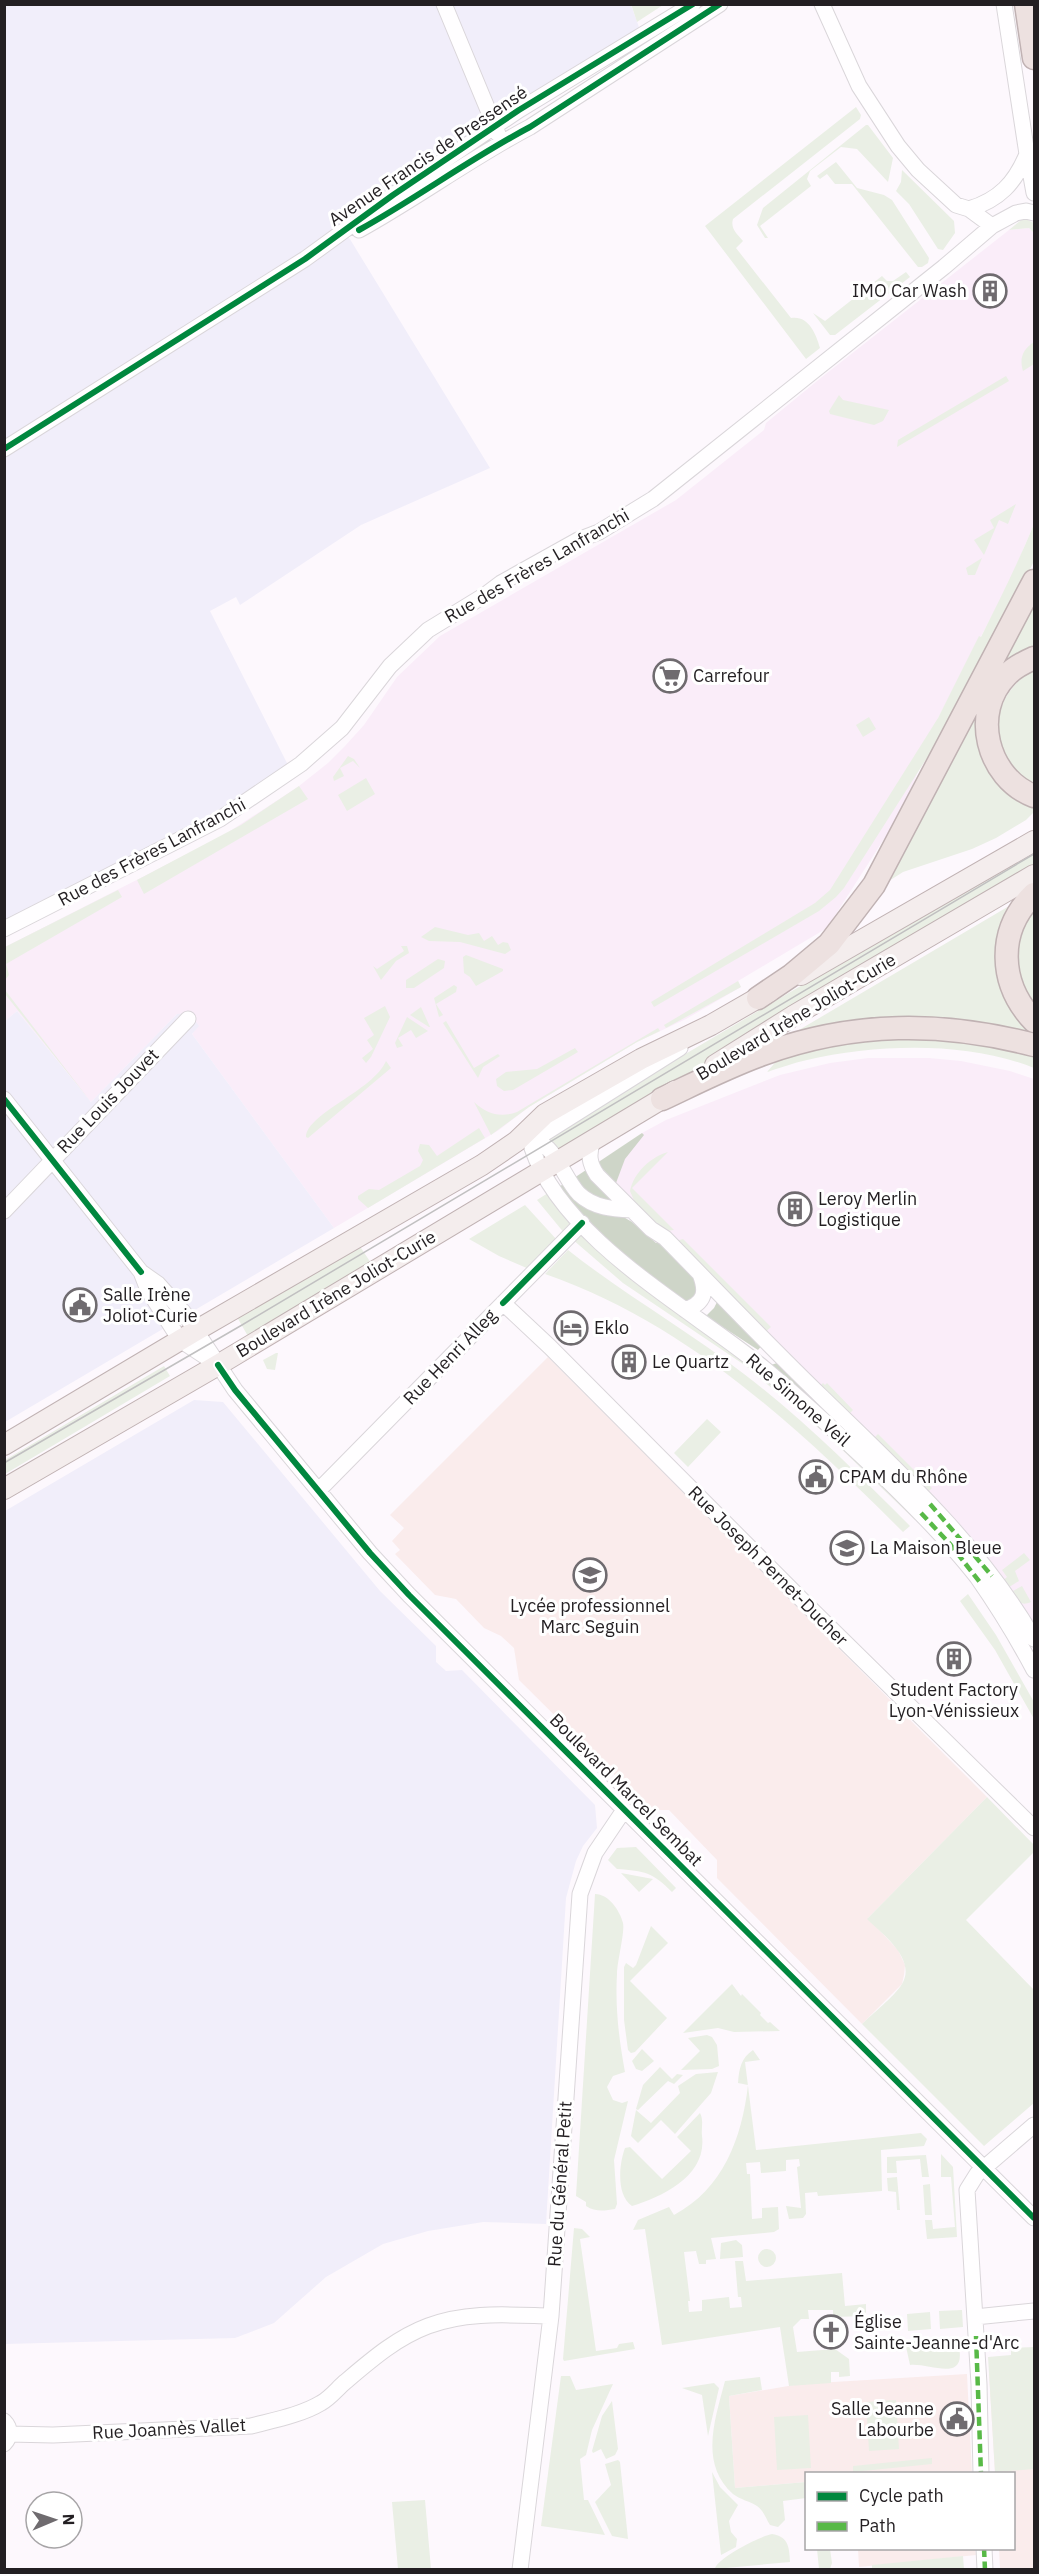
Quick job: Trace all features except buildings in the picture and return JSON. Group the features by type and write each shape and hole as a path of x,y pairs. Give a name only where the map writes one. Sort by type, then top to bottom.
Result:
{"highway":[{"path":"1026,4 1035,58"},
{"path":"758,998 814,958 851,917 874,885 1035,581"},
{"path":"1035,658 1021,664 1006,675 998,687 989,709 986,732 995,762 1005,777 1017,787 1035,796"},
{"path":"1035,894 1026,903 1013,924 1006,945 1005,961 1014,993 1035,1021"},
{"path":"662,1099 766,1053 816,1038 857,1030 933,1027 968,1030 1035,1045"}],"main road":[{"name":"Boulevard Irène Joliot-Curie","path":"4,1445 197,1330 526,1140 545,1114 641,1059 711,1025 888,927 1035,841"},
{"name":"Boulevard Irène Joliot-Curie","path":"4,1489 218,1365 593,1141 794,1016 1035,875"}],"street":[{"path":"444,4 495,127"},
{"name":"Avenue Francis de Pressensé","path":"305,259 393,195 495,127 693,4"},
{"name":"Avenue Francis de Pressensé","path":"4,449 305,259 402,206 502,142 530,128 720,4"},
{"path":"822,4 850,68 880,121 918,170 956,205 969,209 992,226"},
{"path":"1004,4 1035,193"},
{"name":"Avenue Francis de Pressensé","path":"495,127 502,142"},
{"path":"969,209 984,205 1004,192 1019,175 1027,154"},
{"name":"Rue des Frères Lanfranchi","path":"4,929 220,819 301,764 342,728 390,666 428,630 485,596 501,583 578,540 599,532 653,499 944,267 992,226 1016,213 1026,210 1035,213"},
{"name":"Rue Louis Jouvet","path":"4,1211 188,1019"},
{"name":"Boulevard Marcel Sembat","path":"4,1099 141,1272 158,1284 197,1330 235,1390 370,1553 624,1810 1035,2218"},
{"path":"526,1140 550,1166 587,1199 608,1208 633,1210"},
{"name":"Rue Simone Veil","path":"593,1141 590,1149 592,1167 651,1229 664,1238 960,1536 1003,1590 1035,1639"},
{"name":"Rue Simone Veil","path":"550,1166 554,1189 582,1223 624,1264 685,1310 767,1360 780,1356"},
{"name":"Rue Henri Alleg","path":"319,1490 582,1223"},
{"name":"Boulevard Marcel Sembat","path":"141,1272 148,1290 180,1340 218,1365"},
{"path":"685,1310 700,1303 704,1298 705,1290 700,1274"},
{"name":"Rue Joseph Pernet-Ducher","path":"503,1303 1035,1828"},
{"name":"Rue Simone Veil","path":"715,1329 837,1432 926,1518 977,1578 1035,1670"},
{"name":"Rue du Général Petit","path":"520,2570 551,2316 580,1894 595,1853 624,1810"},
{"path":"981,2472 967,2190 972,2180 984,2168 1035,2125"},
{"path":"975,2317 1035,2312"},
{"name":"Rue Joannès Vallet","path":"6,2433 53,2435 251,2426 282,2418 321,2403 377,2355 399,2340 429,2325 487,2314 551,2316"},
{"path":"984,2550 985,2570"}],"shaded area":[{"path":"631,4 663,4 663,5 637,22"},
{"path":"5,5 631,5 644,41 345,231 490,468 361,525 240,605 236,597 210,611 288,765 225,808 5,921"},
{"path":"856,107 861,115 860,119 733,219 732,223 743,241 736,248 791,318 802,319 814,331 820,348 806,359 705,226"},
{"path":"866,125 893,158 888,182 857,149 841,147 810,171 807,179 811,186 760,226 768,238 765,238 757,225 763,208"},
{"path":"836,162 857,188 884,195 892,200 929,258 928,263 918,267 852,184 835,184 827,174 820,179 817,176"},
{"path":"902,170 954,221 955,233 943,250 938,249 909,204 896,191 901,182"},
{"path":"1026,219 1034,223 1034,233 1029,228 1009,230 1021,220"},
{"path":"1029,228 1034,233 1034,524 1008,585 938,718 905,806 827,928 738,981 741,987 686,1019 637,1042 529,1107 499,1130 334,1228 192,1034 198,1026 177,1014 91,1102 17,1011 5,1021 5,947 221,837 299,786 345,746 364,725 397,677 440,636 676,500 764,430 766,423 822,377 1009,230"},
{"path":"906,272 910,277 835,335 830,335 813,313 825,321 882,276 887,281 893,281"},
{"path":"1034,342 1034,364 1023,371 1021,362 1023,354"},
{"path":"1006,376 1009,381 897,447 898,440"},
{"path":"839,395 843,400 889,410 883,421 874,425 830,414 829,411"},
{"path":"1016,504 1008,524 999,520 984,555 974,540 994,528 990,520"},
{"path":"1034,524 1034,561 1025,580 932,750 844,888 819,911 654,1007 651,1002 815,903 830,890 938,718 979,636 981,637 995,610"},
{"path":"982,558 975,575 968,575 966,568"},
{"path":"1034,593 1034,649 1008,664 997,665"},
{"path":"1034,669 1034,784 1018,772 1007,758 1000,743 998,727 1000,711 1007,695 1018,681"},
{"path":"980,698 979,724 1034,806 1034,812 1026,820 996,838 972,849 903,872 878,888"},
{"path":"869,717 876,729 863,737 856,725"},
{"path":"348,756 354,759 360,768 353,761 340,768 344,776 334,781 333,777"},
{"path":"366,778 375,794 347,811 338,795"},
{"path":"299,786 308,799 144,894 137,880 241,825"},
{"path":"1034,848 1034,867 557,1152 549,1139 550,1134"},
{"path":"118,890 122,897 6,964 9,975 5,980 5,947"},
{"path":"1021,899 1004,925 1034,1030 1034,1040 1007,1032 782,1040"},
{"path":"1034,905 1034,1004 1021,979 1018,955 1022,931"},
{"path":"435,927 468,935 479,933 484,941 492,936 498,945 503,942 508,943 511,950 505,954 460,942 429,941 421,937"},
{"path":"401,946 407,946 409,953 396,961 381,980 373,966 377,969 404,951"},
{"path":"466,955 503,969 503,971 476,986 464,973 463,957"},
{"path":"438,959 445,961 444,968 414,988 406,988 406,980"},
{"path":"738,981 741,987 666,1028 664,1025"},
{"path":"454,985 457,987 456,992 436,1004 443,1015 439,1017 434,998"},
{"path":"5,990 91,1102 5,994"},
{"path":"385,1006 390,1017 366,1063 362,1058 373,1049 367,1040 374,1035 364,1018"},
{"path":"421,1007 430,1027 410,1015"},
{"path":"17,1011 91,1102 177,1014 190,1013 199,1026 192,1034 334,1228 5,1422 5,1021"},
{"path":"407,1017 428,1031 416,1038 411,1030 398,1038 403,1046 397,1048 395,1043"},
{"path":"446,1021 474,1068 498,1054 500,1056 483,1067 478,1078 443,1023"},
{"path":"658,1028 660,1031 637,1042 529,1107 491,1135 474,1102 494,1114 505,1115 517,1112"},
{"path":"943,1038 1010,1049 1034,1057 1034,1068 980,1053 951,1049 892,1048 802,1061 767,1072 779,1058 858,1041"},
{"path":"575,1048 578,1052 513,1090 504,1091 497,1086 496,1079 506,1072 537,1069"},
{"path":"868,1058 929,1058 961,1061 1010,1071 1034,1079 1034,1632 607,1176 642,1133 666,1120 780,1075 830,1063"},
{"path":"386,1061 391,1068 308,1138 306,1137 309,1128 317,1119 368,1082 379,1072"},
{"path":"479,1128 485,1138 368,1208 358,1199 358,1196 369,1189 379,1190 420,1166 423,1160 418,1151 420,1144 429,1145 437,1156"},
{"path":"642,1133 644,1135 625,1159 616,1183 597,1163"},
{"path":"668,1152 632,1188 674,1230 665,1231 635,1203 630,1191 635,1178 644,1166"},
{"path":"586,1170 615,1203 591,1196 574,1178"},
{"path":"566,1183 632,1222 656,1243 665,1243 691,1271 700,1291 687,1302 635,1263 603,1235 573,1203 560,1186"},
{"path":"548,1193 572,1223 565,1234 537,1200"},
{"path":"525,1205 557,1240 529,1269 469,1239"},
{"path":"582,1234 644,1289 722,1342 833,1434 830,1438 746,1366 623,1283 572,1239"},
{"path":"683,1239 771,1327 763,1334 676,1241"},
{"path":"359,1245 371,1263 249,1338 237,1317"},
{"path":"568,1250 766,1391 829,1447 910,1526 903,1532 781,1418 738,1382 693,1350 646,1320 597,1295 545,1274"},
{"path":"719,1298 763,1344 758,1350 706,1316 714,1308"},
{"path":"278,1353 275,1370 267,1369 263,1360"},
{"path":"548,1357 987,1797 868,1918 898,1950 905,1965 902,1984 862,2024 717,1878 717,1860 669,1810 650,1810 519,1680 514,1648 501,1636 484,1628 456,1599 435,1595 395,1554 400,1550 392,1541 404,1528 390,1515"},
{"path":"780,1362 843,1422 837,1428 771,1365"},
{"path":"164,1366 170,1376 5,1474 5,1460"},
{"path":"823,1383 825,1385 827,1383 853,1410 847,1416 818,1388"},
{"path":"194,1400 223,1402 380,1591 436,1646 436,1662 446,1671 462,1670 595,1805 597,1828 583,1846 576,1861 566,1898 546,2224 483,2222 428,2231 383,2244 326,2277 274,2323 235,2338 5,2344 5,1511"},
{"path":"707,1419 721,1432 688,1467 674,1453"},
{"path":"878,1434 932,1488 929,1491 916,1477 912,1481 872,1440"},
{"path":"837,1437 919,1516 915,1520 833,1441"},
{"path":"1024,1553 1030,1560 1015,1571 1019,1581 1006,1589 1001,1582 1007,1577 1002,1570"},
{"path":"1022,1586 1031,1602 1021,1603 1009,1593"},
{"path":"968,1594 996,1635 1034,1702 1034,1719 995,1650 960,1601"},
{"path":"987,1797 1034,1845 1034,1852 966,1920 1034,1990 1034,2103 984,2146 862,2024 894,1994 902,1984 905,1975 905,1965 896,1948 867,1919"},
{"path":"636,1847 676,1888 672,1892 653,1876 617,1869 608,1860 617,1848"},
{"path":"621,1873 653,1879 639,1892"},
{"path":"595,1894 605,1897 613,1904 623,1923 617,1969 617,1999 619,2036 625,2072 613,2076 607,2087 613,2100 622,2103 628,2101 614,2160 617,2204 615,2209 603,2211 589,2208 586,2202 576,2196"},
{"path":"651,1926 668,1943 630,1981 667,2018 635,2052 631,2053 628,2050 624,2020 624,1967 626,1963 633,1968 636,1965"},
{"path":"732,1984 768,2023 770,2022 780,2031 734,2032 718,2028 683,2033"},
{"path":"707,2035 712,2037 717,2045 719,2066 712,2069 681,2070 700,2051 688,2038"},
{"path":"642,2049 654,2061 642,2071 636,2069 632,2061"},
{"path":"753,2050 760,2060 745,2062 748,2085 738,2083 739,2073 743,2060"},
{"path":"660,2067 672,2079 677,2074 683,2075 674,2084 668,2081 638,2110 636,2109 643,2085"},
{"path":"718,2072 711,2093 675,2134 661,2120 638,2143 631,2136 636,2110 651,2123 680,2093 678,2086 696,2074"},
{"path":"748,2085 756,2150 921,2133 927,2139 924,2146 881,2150 882,2191 818,2196 817,2192 805,2193 806,2214 803,2218 789,2219 786,2206 801,2208 797,2167 800,2166 799,2159 786,2160 786,2171 761,2173 760,2162 746,2163 747,2174 750,2174 752,2219 762,2218 762,2208 778,2207 779,2229 774,2232 711,2238 716,2259 706,2260 706,2264 699,2264 696,2251 684,2252 690,2301 688,2301 689,2312 702,2311 702,2300 729,2297 730,2308 742,2307 741,2297 738,2297 735,2261 743,2261 746,2281 842,2273 845,2306 866,2304 866,2316 833,2317 833,2310 808,2310 809,2319 801,2319 793,2327 797,2352 835,2349 849,2359 850,2376 839,2377 839,2372 831,2372 831,2383 789,2386 780,2327 662,2345 645,2229 633,2230 638,2220 669,2207 674,2215 691,2204 717,2176 735,2143"},
{"path":"700,2113 702,2150 698,2162 690,2173 670,2190 632,2206 623,2195 620,2179 625,2148 630,2147 662,2179 691,2151 677,2137"},
{"path":"941,2154 953,2167 957,2237 927,2239 925,2220 932,2220 933,2229 955,2227 951,2177 941,2177"},
{"path":"926,2155 929,2177 922,2177 920,2159 896,2161 897,2173 887,2173 887,2157"},
{"path":"897,2177 900,2210 897,2210 896,2192 888,2191 887,2178"},
{"path":"930,2184 932,2215 925,2215 923,2185"},
{"path":"574,2228 582,2229 590,2237 580,2239 596,2351 617,2348 619,2344 633,2342 635,2349 564,2361"},
{"path":"736,2240 742,2245 743,2257 720,2259 721,2243"},
{"path":"763,2249 771,2249 776,2254 774,2265 763,2267 758,2262 758,2254"},
{"path":"962,2310 963,2327 940,2329 939,2311"},
{"path":"930,2312 931,2329 908,2331 907,2314"},
{"path":"933,2339 952,2341 959,2347 960,2358 957,2365 945,2369 910,2365 905,2342"},
{"path":"1034,2347 1034,2469 995,2472 988,2357 1011,2355 1011,2348"},
{"path":"1032,2370 1034,2569 1000,2569 999,2550 1015,2550 1015,2472 995,2472 989,2373"},
{"path":"967,2374 972,2472 805,2472 805,2482 735,2488 729,2396 800,2384"},
{"path":"561,2376 570,2376 576,2390 613,2384 592,2430 586,2455 580,2459 584,2500 588,2500 605,2535 541,2526"},
{"path":"760,2377 762,2390 729,2396 735,2488 805,2482 805,2498 783,2501 785,2520 778,2527 770,2525 757,2506 733,2494 722,2482 716,2469 713,2455 714,2426 725,2381"},
{"path":"714,2383 719,2388 708,2436 702,2395 682,2388"},
{"path":"896,2400 899,2449 869,2451 866,2402"},
{"path":"612,2401 618,2449 615,2455 606,2459 601,2449 593,2453 592,2451 602,2416"},
{"path":"808,2415 811,2468 777,2470 774,2417"},
{"path":"932,2458 932,2464 853,2472 853,2466"},
{"path":"618,2460 628,2539 612,2536 595,2502 611,2485 605,2464"},
{"path":"712,2472 720,2487 738,2505 729,2521 731,2532 737,2539 736,2547 721,2555"},
{"path":"425,2500 431,2569 398,2569 392,2502"},
{"path":"772,2534 785,2540 790,2562 715,2569 730,2554"},
{"path":"817,2550 830,2550 832,2563 830,2569 819,2569"},
{"path":"858,2550 975,2550 976,2555 859,2567"},
{"path":"963,2556 964,2569 872,2569 872,2565"}],"tram line":[{"path":"4,1463 242,1325 1034,854"}],"marked path":[{"path":"930,1504 992,1576"},
{"path":"921,1513 950,1544 982,1585"},
{"path":"976,2336 981,2472"},
{"path":"984,2550 985,2570"}],"cycle path":[{"path":"4,449 305,259 393,195 519,110 693,4"},
{"path":"359,230 530,127 720,4"},
{"path":"4,1099 141,1272"},
{"path":"503,1303 582,1223"},
{"path":"218,1365 235,1390 370,1553 409,1595 1034,2218"}],"place":[{"name":"IMO Car Wash","path":"990,291"},
{"name":"Carrefour","path":"670,676"},
{"name":"Leroy Merlin Logistique","path":"795,1209"},
{"name":"Salle Irène Joliot-Curie","path":"80,1305"},
{"name":"Eklo","path":"571,1328"},
{"name":"Le Quartz","path":"629,1362"},
{"name":"CPAM du Rhône","path":"816,1477"},
{"name":"La Maison Bleue","path":"847,1548"},
{"name":"Lycée professionnel Marc Seguin","path":"590,1575"},
{"name":"Student Factory Lyon-Vénissieux","path":"954,1659"},
{"name":"Église Sainte-Jeanne-d'Arc","path":"831,2332"},
{"name":"Salle Jeanne Labourbe","path":"957,2419"}]}
